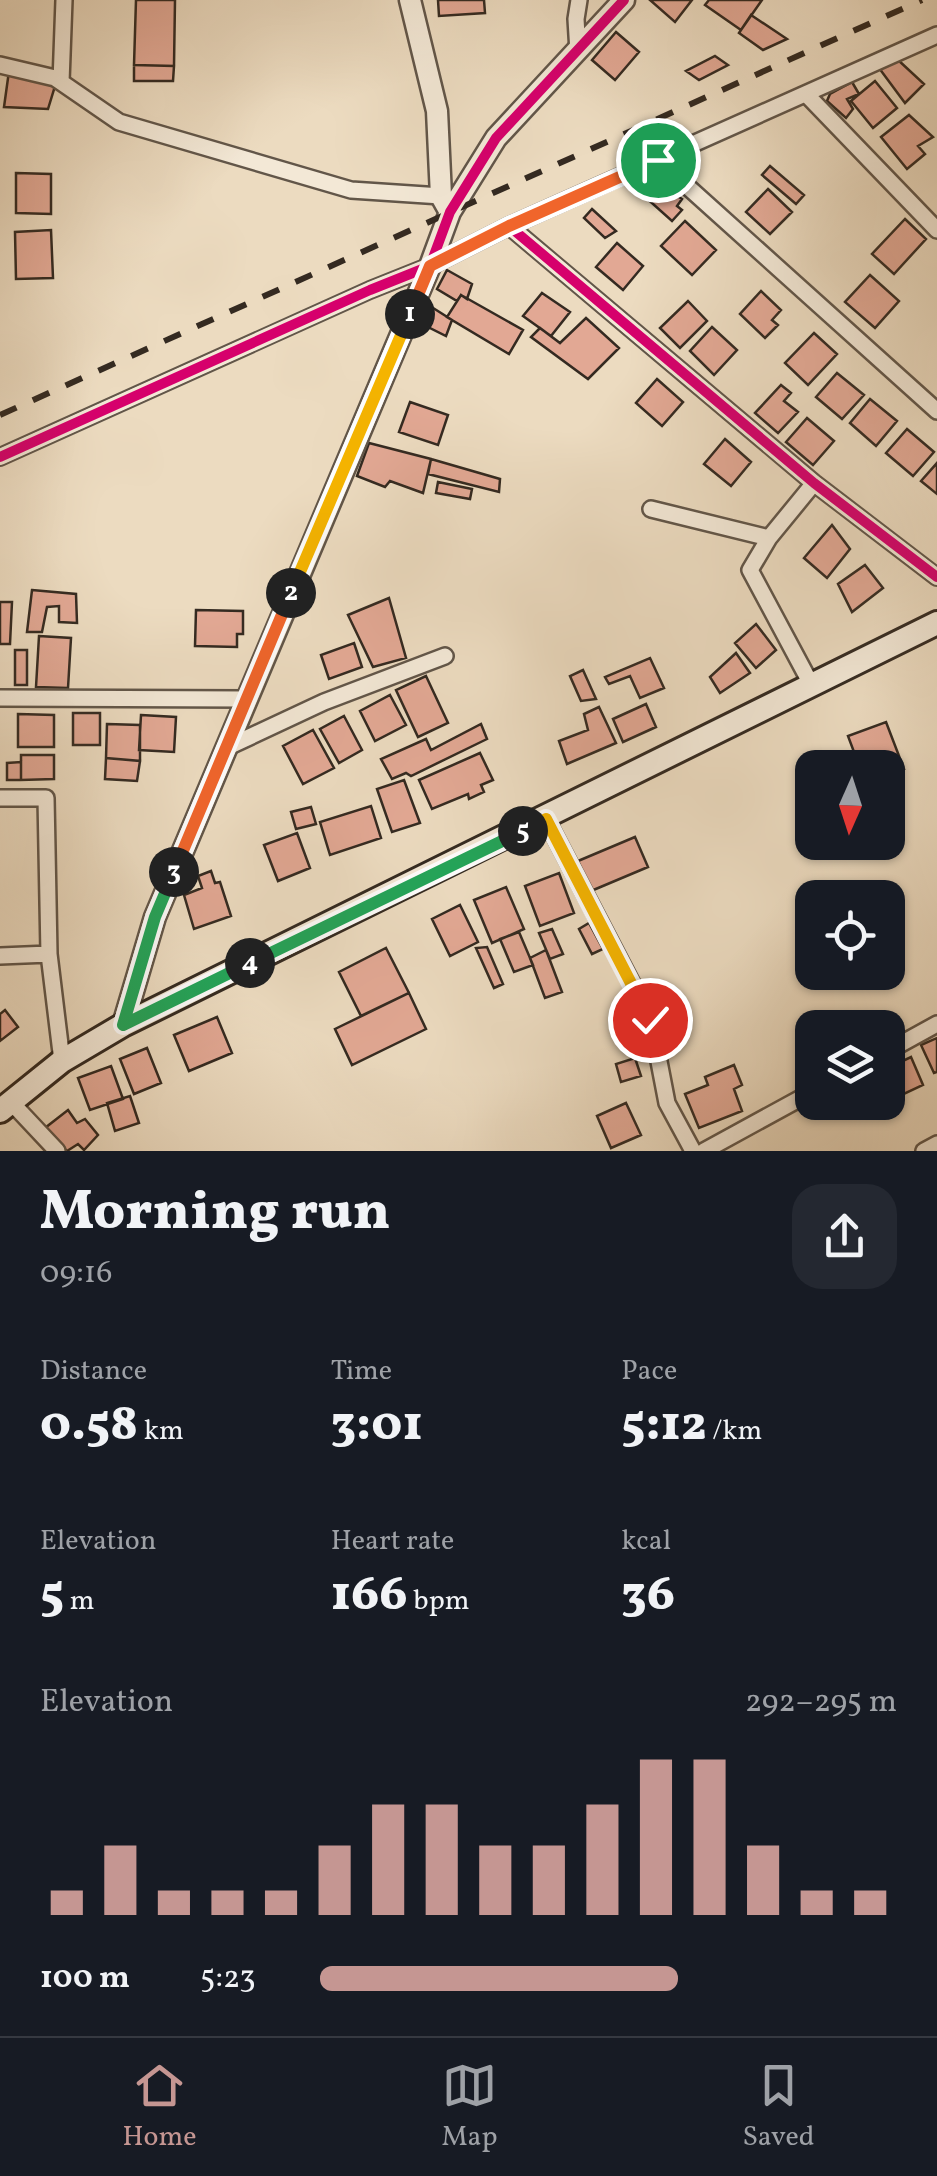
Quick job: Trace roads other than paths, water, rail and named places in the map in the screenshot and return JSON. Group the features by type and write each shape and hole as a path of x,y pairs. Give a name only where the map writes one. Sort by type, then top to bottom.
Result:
{"main road":[{"path":"6,1106 62,1062 123,1025 937,623"}],"street":[{"path":"62,82 64,0"},
{"path":"123,1025 155,917 430,266 446,204 437,111 410,0"},
{"path":"578,52 579,0"},
{"path":"446,204 496,138 624,0"},
{"path":"0,457 937,35"},
{"path":"0,66 62,82 119,122 351,190 446,204"},
{"path":"806,94 937,230"},
{"path":"658,160 937,411"},
{"path":"509,226 814,483 937,577"},
{"path":"811,684 750,570 769,538 814,483"},
{"path":"651,508 769,538"},
{"path":"228,747 324,702 445,656"},
{"path":"0,698 246,700"},
{"path":"0,798 46,798 49,954 62,1062"},
{"path":"546,819 650,1020 667,1103 693,1151"},
{"path":"0,956 49,954"},
{"path":"905,1042 937,1024"},
{"path":"704,1151 795,1101"},
{"path":"6,1106 57,1151"},
{"path":"924,1151 937,1144"}],"railway":[{"path":"0,415 922,0"}]}
